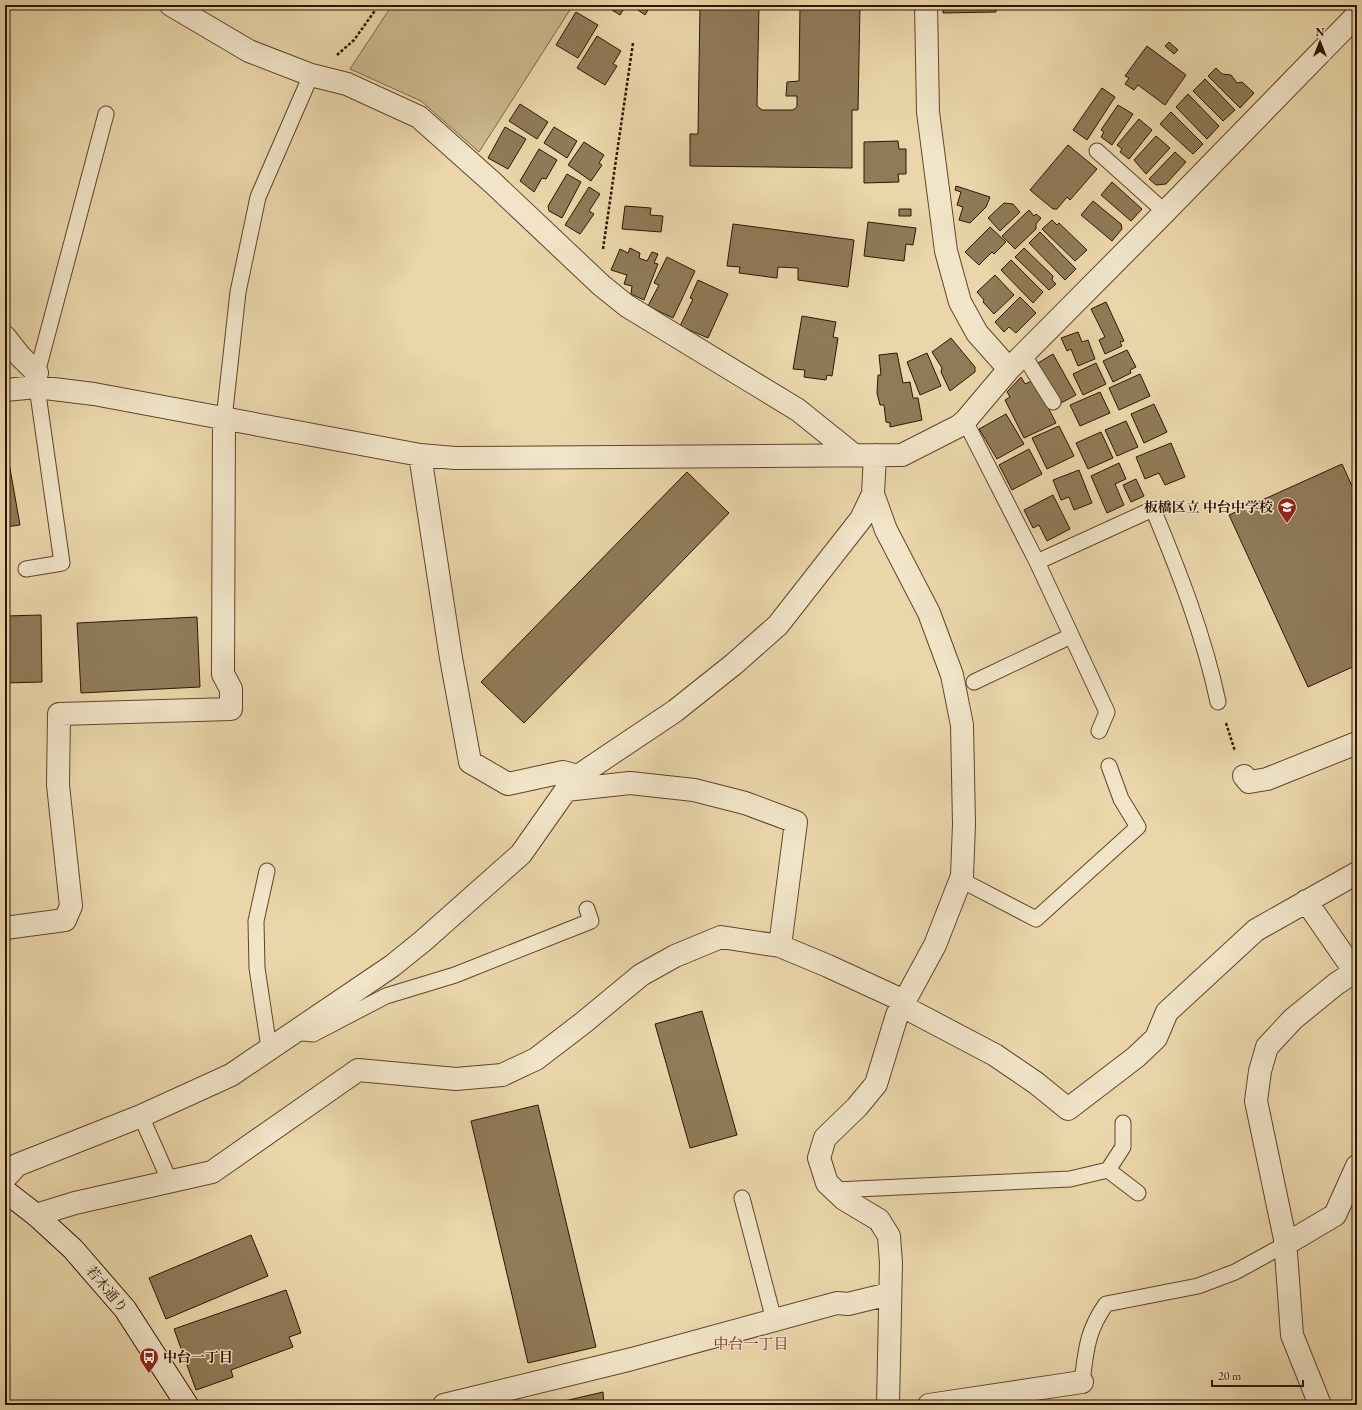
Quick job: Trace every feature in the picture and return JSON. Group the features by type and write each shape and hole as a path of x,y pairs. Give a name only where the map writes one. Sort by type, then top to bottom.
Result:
{"street":[{"path":"926,5 928,112 946,251 964,308 977,333 1016,362"},
{"path":"178,7 249,51 317,77 347,84 419,117 493,183 594,278 627,306 798,410 864,455 872,494 886,530 929,613 952,676 963,686 962,725 964,824 961,880 935,945 897,1015 876,1084 857,1107 825,1138 819,1158 827,1183 844,1199 879,1220 889,1236 888,1405"},
{"path":"5,390 37,380 94,394 224,419 420,455 455,458 902,455 959,426 965,421 1016,362 1357,15"},
{"path":"5,337 37,380"},
{"path":"5,928 65,920 71,906 58,785 59,714 231,709 231,689 223,674 224,419"},
{"path":"420,455 451,658 470,762 508,784 563,772 572,783"},
{"path":"5,1178 17,1165 140,1116 231,1075 292,1032 392,966 492,882 522,854 572,783 676,711 734,664 778,625 861,519 872,494"},
{"path":"1244,776 1249,782 1267,779 1357,743"},
{"path":"572,783 630,783 694,790 745,803 796,822 780,946"},
{"path":"36,1215 75,1203 212,1172 358,1070 456,1079 502,1075 536,1059 583,1023 641,974 675,956 721,937 780,946 828,966 903,1004 995,1056 1036,1083 1068,1109 1136,1058 1156,1038 1167,1012 1256,930 1357,873"},
{"path":"1306,901 1356,971 1336,984 1293,1019 1267,1047 1260,1071 1256,1101 1286,1244 1292,1335 1320,1405"},
{"path":"1286,1244 1335,1215 1357,1166"},
{"name":"若木通り","path":"5,1191 36,1215 72,1249 125,1309 187,1405"},
{"path":"444,1405 632,1359 837,1303 848,1304 889,1294"},
{"path":"929,1405 1082,1382"}],"lane":[{"path":"224,419 238,292 258,197 317,77"},
{"path":"26,569 62,563 37,380 106,114"},
{"path":"1097,151 1165,212"},
{"path":"1016,362 1053,402"},
{"path":"965,421 1037,562 1107,712 1099,731"},
{"path":"1037,562 1153,509 1193,612 1210,666 1218,702"},
{"path":"963,686 1071,636"},
{"path":"961,880 1036,919 1138,827 1121,799 1109,766"},
{"path":"267,871 256,921 257,968 269,1048"},
{"path":"292,1032 313,1034 386,996 455,975 591,921 587,909"},
{"path":"140,1116 170,1182"},
{"path":"835,1190 1070,1179 1108,1170 1123,1148 1123,1123"},
{"path":"1108,1170 1138,1193"},
{"path":"742,1198 774,1320"},
{"path":"1082,1382 1087,1342 1095,1320 1106,1304 1198,1286 1235,1272 1286,1244"}],"path":[{"path":"317,77 340,50 354,40 379,5"},
{"path":"594,278 607,233 633,43"},
{"path":"1218,702 1244,776"}],"shaded area":[{"path":"392,5 573,5 479,152 421,101 350,69"}],"building":[{"path":"604,5 626,5 620,15"},
{"path":"631,5 651,5 645,15"},
{"path":"700,5 759,5 757,106 762,110 793,110 797,107 797,96 786,96 787,82 799,81 800,5 860,5 858,110 852,110 852,168 690,166 690,134 698,134"},
{"path":"943,5 996,5 996,12 943,13"},
{"path":"576,12 598,25 578,58 556,45"},
{"path":"597,36 621,51 613,64 617,66 605,85 577,68"},
{"path":"1169,42 1178,50 1174,54 1165,46"},
{"path":"1147,46 1186,75 1165,105 1138,85 1134,90 1125,84 1129,78 1125,76"},
{"path":"1216,68 1222,74 1231,75 1237,83 1242,82 1254,93 1240,108 1208,76"},
{"path":"1205,79 1235,110 1223,121 1193,91"},
{"path":"1102,88 1115,97 1087,140 1073,130"},
{"path":"1188,94 1219,126 1207,139 1176,107"},
{"path":"520,104 548,122 537,139 509,121"},
{"path":"1118,105 1133,114 1112,145 1101,137 1104,132 1101,130"},
{"path":"1171,112 1203,144 1193,154 1160,124"},
{"path":"1139,119 1152,130 1129,159 1120,152 1122,149 1117,145"},
{"path":"505,127 526,139 508,169 488,158"},
{"path":"554,127 577,141 567,158 544,143"},
{"path":"1156,136 1170,148 1146,174 1134,160"},
{"path":"898,141 899,149 906,149 906,174 898,174 899,182 864,183 864,142"},
{"path":"584,142 604,155 599,163 602,165 591,181 568,165"},
{"path":"1068,145 1097,169 1070,200 1067,197 1057,209 1053,209 1030,190"},
{"path":"539,149 557,160 546,179 542,178 534,192 520,181"},
{"path":"1175,152 1186,162 1166,184 1156,185 1149,179"},
{"path":"567,174 581,182 562,218 549,211 548,206"},
{"path":"1112,182 1142,209 1131,221 1101,195"},
{"path":"956,186 990,197 986,207 970,223 959,220 963,207 957,205 961,192 955,190"},
{"path":"589,187 600,194 589,211 594,214 580,234 565,225"},
{"path":"1093,201 1121,224 1122,229 1112,241 1081,215"},
{"path":"1004,203 1013,204 1020,212 1000,231 988,218"},
{"path":"625,206 651,208 650,215 663,216 661,232 622,229"},
{"path":"899,209 911,209 911,216 899,216"},
{"path":"1029,210 1034,216 1036,214 1041,218 1036,224 1036,229 1015,249 1002,236"},
{"path":"1052,220 1057,225 1059,223 1087,250 1075,261 1042,229"},
{"path":"868,222 916,228 913,245 906,244 904,261 864,256"},
{"path":"733,224 854,240 848,287 798,280 798,268 778,267 777,278 739,273 740,267 727,266"},
{"path":"990,227 1006,242 994,254 992,252 979,265 965,252"},
{"path":"1040,232 1076,269 1065,280 1029,243"},
{"path":"630,248 640,253 639,258 647,261 652,252 658,254 654,263 658,264 644,300 631,294 632,286 624,284 627,275 611,270 620,249 628,253"},
{"path":"1024,248 1053,276 1052,280 1056,284 1049,290 1015,257"},
{"path":"667,257 695,271 673,318 648,306 659,285 654,283"},
{"path":"1011,260 1043,292 1033,303 1001,270"},
{"path":"995,275 1014,295 994,314 983,302 984,300 977,292"},
{"path":"698,280 728,294 708,338 680,326 693,299 690,298"},
{"path":"1020,297 1036,313 1016,333 1009,327 1004,332 995,322"},
{"path":"1106,302 1124,341 1120,342 1122,346 1105,354 1099,340 1105,337 1091,309"},
{"path":"802,316 836,322 833,337 838,338 832,376 827,375 826,380 804,377 805,370 793,369"},
{"path":"1078,332 1082,342 1088,340 1095,359 1078,366 1071,349 1067,351 1061,338"},
{"path":"951,338 975,367 975,372 950,391 941,372 942,368 932,352"},
{"path":"1127,350 1136,367 1130,370 1131,373 1113,382 1103,361"},
{"path":"897,353 903,383 910,382 913,398 918,398 922,420 890,427 890,423 886,422 884,405 880,405 877,393 878,375 881,375 879,355"},
{"path":"927,353 941,386 920,395 907,362"},
{"path":"1053,354 1076,395 1061,403 1038,363"},
{"path":"1096,363 1106,384 1083,395 1073,374"},
{"path":"1140,374 1150,396 1119,410 1109,388"},
{"path":"1021,377 1025,384 1034,380 1056,423 1024,438 1005,400 1010,397 1007,392"},
{"path":"1100,392 1110,413 1080,426 1070,405"},
{"path":"1154,404 1167,432 1144,443 1131,414"},
{"path":"1006,414 1024,444 997,459 979,429"},
{"path":"1126,421 1138,447 1117,456 1105,430"},
{"path":"1059,426 1074,456 1047,469 1032,438"},
{"path":"1101,432 1113,458 1088,469 1076,443"},
{"path":"1171,443 1185,477 1165,485 1159,473 1145,479 1136,457"},
{"path":"1029,449 1042,474 1012,490 999,465"},
{"path":"9,463 20,525 5,527 5,464"},
{"path":"1119,463 1126,479 1115,484 1124,505 1107,513 1091,476"},
{"path":"1342,464 1357,497 1357,665 1308,687 1229,515"},
{"path":"1079,470 1092,503 1074,510 1069,497 1061,500 1053,480"},
{"path":"687,472 729,513 524,723 481,682"},
{"path":"1136,479 1144,496 1131,502 1123,485"},
{"path":"1053,495 1070,529 1047,541 1039,525 1033,528 1024,510"},
{"path":"41,615 42,682 5,683 5,616"},
{"path":"197,617 200,687 81,693 77,623"},
{"path":"702,1011 737,1135 690,1148 655,1024"},
{"path":"538,1105 596,1347 528,1363 471,1121"},
{"path":"251,1235 268,1276 166,1319 149,1278"},
{"path":"286,1290 301,1333 289,1337 293,1347 231,1370 233,1377 196,1390 174,1329"},
{"path":"603,1392 604,1405 547,1405"}],"place":[{"name":"板橋区立 中台中学校","path":"1287,524"},
{"name":"中台一丁目","path":"149,1374"}],"district":[{"name":"中台一丁目","path":"751,1343"}]}
